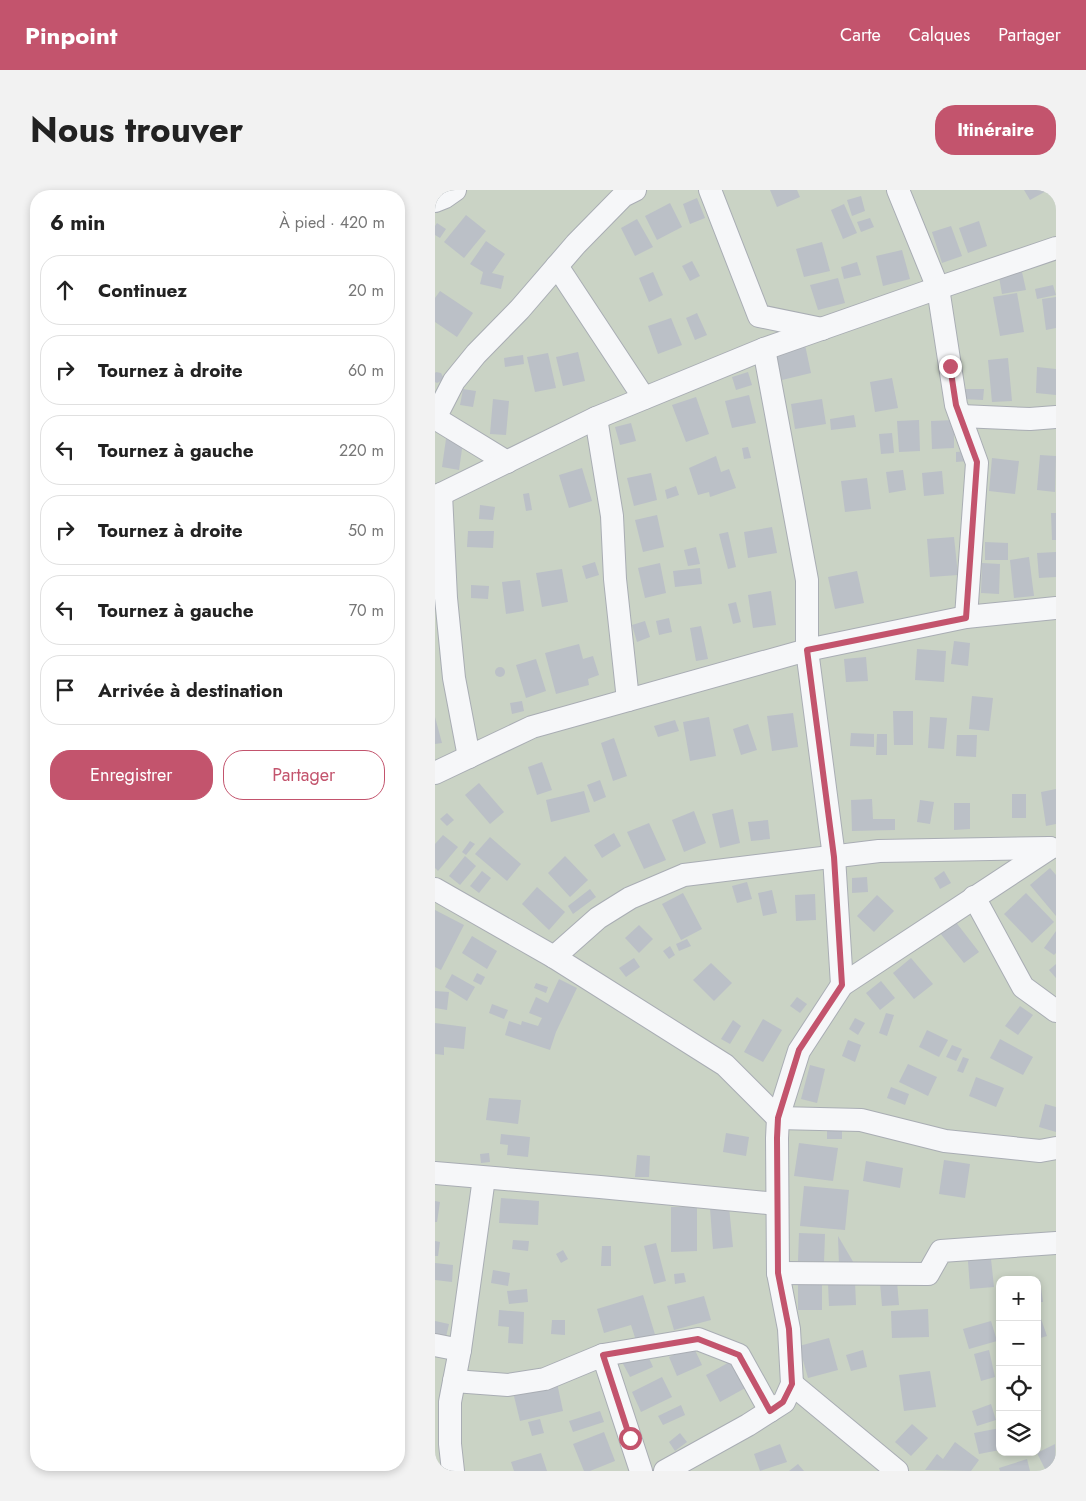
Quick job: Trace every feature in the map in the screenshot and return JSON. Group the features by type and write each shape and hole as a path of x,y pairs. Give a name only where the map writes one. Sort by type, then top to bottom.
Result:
{"street":[{"path":"435,201 455,190"},
{"path":"507,462 435,418 454,381 476,354 520,309 576,244 623,196 635,190"},
{"path":"711,190 759,316 823,329"},
{"path":"898,190 938,288 956,405 977,462 966,618"},
{"path":"469,757 454,678 438,495 596,418 763,349 1056,248"},
{"path":"557,266 644,398"},
{"path":"763,349 807,580 807,650 834,857 842,985"},
{"path":"961,416 1030,419 1056,418"},
{"path":"596,418 612,516 615,579 628,700"},
{"path":"435,773 532,727 807,650 966,618 1056,608"},
{"path":"554,957 597,918 630,898 684,875 879,850 1053,848"},
{"path":"665,1471 748,1426 770,1411 783,1402 792,1384 789,1329 778,1273 778,1118 799,1050 842,985 974,897 1053,848"},
{"path":"435,889 554,957 725,1065 778,1118 861,1120 945,1141 1040,1151 1056,1148"},
{"path":"974,897 1023,987 1056,1011"},
{"path":"435,1173 777,1204"},
{"path":"453,1471 450,1444 450,1402 460,1350 484,1178"},
{"path":"778,1273 928,1274 941,1251 1056,1243"},
{"path":"454,1381 508,1385 545,1379 603,1355 698,1339 739,1355 770,1411"},
{"path":"435,1345 460,1350"},
{"path":"603,1355 641,1471"},
{"path":"792,1384 897,1471"}],"green space":[{"path":"435,190 1056,190 1056,1471 435,1471"}],"building":[{"path":"770,190 797,190 800,197 777,207"},
{"path":"1024,190 1048,190 1030,200"},
{"path":"861,196 865,211 852,216 847,200"},
{"path":"697,198 705,218 690,224 683,204"},
{"path":"670,203 682,227 657,240 645,216"},
{"path":"844,204 857,233 843,239 831,210"},
{"path":"466,215 486,231 464,258 444,242"},
{"path":"870,218 874,227 861,232 857,222"},
{"path":"637,219 653,247 635,256 621,228"},
{"path":"979,221 987,246 968,253 959,228"},
{"path":"437,223 446,229 440,238 435,235"},
{"path":"951,226 962,256 942,263 932,232"},
{"path":"486,241 505,254 492,273 504,276 501,289 480,284 483,272 470,264"},
{"path":"822,242 830,271 804,277 796,249"},
{"path":"902,250 910,279 883,286 876,256"},
{"path":"692,261 700,276 690,281 682,266"},
{"path":"857,262 861,275 844,279 841,267"},
{"path":"653,272 663,295 649,302 639,278"},
{"path":"1022,272 1026,290 1002,294 999,277"},
{"path":"838,278 845,303 818,310 810,285"},
{"path":"1053,285 1056,295 1037,299 1035,289"},
{"path":"440,291 473,313 457,337 435,322 435,298"},
{"path":"1017,293 1024,332 1000,336 993,297"},
{"path":"1056,297 1056,328 1046,330 1042,299"},
{"path":"697,313 707,335 695,340 686,318"},
{"path":"671,318 682,345 658,354 648,326"},
{"path":"805,345 811,373 782,380 775,353"},
{"path":"578,352 585,381 563,386 556,357"},
{"path":"548,353 556,388 535,392 527,357"},
{"path":"523,355 524,364 505,367 504,358"},
{"path":"1008,358 1012,401 992,402 988,360"},
{"path":"1037,367 1056,369 1056,395 1036,393"},
{"path":"436,372 441,373 443,377 437,383 435,382"},
{"path":"748,372 752,385 736,390 732,377"},
{"path":"892,378 898,408 875,412 870,382"},
{"path":"463,389 476,391 473,407 460,405"},
{"path":"964,389 984,389 983,400 963,399"},
{"path":"749,395 756,423 732,428 725,401"},
{"path":"696,397 709,434 686,442 672,405"},
{"path":"493,399 509,401 506,435 490,434"},
{"path":"822,399 826,424 795,429 791,404"},
{"path":"854,415 856,427 831,430 830,419"},
{"path":"919,420 920,451 899,452 897,421"},
{"path":"954,420 954,448 932,449 931,421"},
{"path":"631,423 636,441 620,445 615,427"},
{"path":"892,433 894,453 881,454 879,434"},
{"path":"446,439 463,442 459,470 442,467"},
{"path":"748,447 751,458 744,459 742,448"},
{"path":"969,451 969,461 956,462 956,452"},
{"path":"1040,455 1056,456 1055,492 1037,490"},
{"path":"716,456 721,472 729,469 736,488 710,497 709,492 698,495 689,468"},
{"path":"992,458 1019,461 1015,494 989,491"},
{"path":"582,468 592,501 569,508 559,475"},
{"path":"903,470 906,490 889,493 886,472"},
{"path":"942,471 944,494 924,496 922,473"},
{"path":"651,473 657,500 634,506 627,478"},
{"path":"867,478 871,509 845,512 841,481"},
{"path":"676,486 679,495 667,499 665,490"},
{"path":"529,493 532,510 526,511 523,494"},
{"path":"480,505 495,507 493,520 479,519"},
{"path":"1051,513 1056,513 1056,540 1052,540"},
{"path":"657,515 664,547 643,552 635,520"},
{"path":"772,527 777,553 748,558 744,532"},
{"path":"468,531 494,531 493,548 467,547"},
{"path":"728,532 736,567 728,569 719,534"},
{"path":"954,537 958,575 930,577 927,539"},
{"path":"985,542 1008,543 1008,560 985,560"},
{"path":"696,547 700,564 688,566 684,550"},
{"path":"1056,552 1056,577 1039,578 1037,553"},
{"path":"1029,557 1034,596 1014,598 1010,560"},
{"path":"595,562 599,575 586,579 582,566"},
{"path":"660,563 666,593 645,598 638,568"},
{"path":"982,563 1000,564 999,594 981,593"},
{"path":"700,568 702,584 675,587 673,571"},
{"path":"562,569 568,602 542,607 536,573"},
{"path":"857,571 864,603 835,609 828,577"},
{"path":"520,580 524,611 506,614 502,582"},
{"path":"471,585 489,586 488,599 471,598"},
{"path":"771,591 776,625 753,628 748,595"},
{"path":"736,602 741,622 733,624 728,604"},
{"path":"669,618 672,632 659,635 656,621"},
{"path":"645,621 650,637 637,642 632,625"},
{"path":"701,626 708,659 696,661 690,628"},
{"path":"954,641 970,643 968,666 951,664"},
{"path":"579,644 583,659 593,656 599,675 588,679 589,685 556,694 545,653"},
{"path":"917,649 946,651 944,682 915,680"},
{"path":"866,657 868,681 846,682 844,659"},
{"path":"536,659 546,691 526,698 516,665"},
{"path":"498,667 502,667 505,672 504,676 498,677 495,674 495,670"},
{"path":"972,696 993,698 989,731 969,729"},
{"path":"522,701 524,711 512,714 510,703"},
{"path":"893,711 913,711 913,745 894,745"},
{"path":"793,713 798,747 772,751 767,716"},
{"path":"435,717 442,743 435,744"},
{"path":"709,717 716,756 690,761 683,722"},
{"path":"930,717 947,718 944,749 928,748"},
{"path":"675,720 679,731 658,737 654,726"},
{"path":"748,724 757,750 741,755 733,729"},
{"path":"851,733 874,734 874,747 850,746"},
{"path":"877,734 887,734 887,755 876,755"},
{"path":"957,735 977,735 976,757 956,756"},
{"path":"614,738 627,776 613,781 601,743"},
{"path":"542,762 552,790 537,795 528,767"},
{"path":"600,780 606,797 594,802 587,785"},
{"path":"479,783 504,812 490,824 465,795"},
{"path":"1056,789 1056,824 1046,826 1041,792"},
{"path":"584,791 590,812 551,822 546,800"},
{"path":"1012,794 1026,794 1026,818 1012,818"},
{"path":"872,799 873,819 895,819 895,830 852,831 851,800"},
{"path":"920,800 934,802 930,824 917,822"},
{"path":"954,803 970,803 970,829 954,830"},
{"path":"733,809 740,843 720,848 712,814"},
{"path":"694,811 706,843 684,852 672,820"},
{"path":"447,813 454,820 447,826 440,819"},
{"path":"768,820 770,839 751,841 748,822"},
{"path":"649,823 666,860 644,869 627,832"},
{"path":"614,833 621,846 602,858 594,845"},
{"path":"443,835 458,847 438,871 435,868 435,844"},
{"path":"490,837 521,864 507,881 475,854"},
{"path":"470,841 475,844 466,855 462,852"},
{"path":"465,856 476,866 460,885 449,876"},
{"path":"565,856 588,880 570,897 548,873"},
{"path":"1050,868 1056,875 1056,916 1030,885"},
{"path":"482,871 491,878 479,893 470,886"},
{"path":"944,871 951,883 940,889 934,878"},
{"path":"867,877 868,892 852,893 852,878"},
{"path":"747,882 752,899 737,903 732,886"},
{"path":"537,887 565,912 549,930 522,904"},
{"path":"590,889 596,897 573,914 568,906"},
{"path":"772,890 777,913 763,916 758,893"},
{"path":"683,893 702,929 681,940 662,904"},
{"path":"1026,893 1054,922 1032,943 1004,914"},
{"path":"815,894 816,920 796,921 795,895"},
{"path":"877,895 894,911 874,932 857,916"},
{"path":"435,910 464,925 441,970 435,967"},
{"path":"955,921 979,952 964,963 940,933"},
{"path":"639,925 653,939 639,953 625,938"},
{"path":"1056,931 1056,953 1054,955 1044,948"},
{"path":"472,936 497,951 487,969 462,953"},
{"path":"687,939 691,946 679,951 676,944"},
{"path":"670,946 675,955 669,959 663,951"},
{"path":"634,958 640,967 626,977 619,968"},
{"path":"911,958 933,984 914,999 893,973"},
{"path":"711,963 732,983 714,1001 693,980"},
{"path":"1056,964 1056,978 1049,970"},
{"path":"477,973 485,977 481,985 473,981"},
{"path":"452,974 475,987 467,1001 445,987"},
{"path":"559,979 577,988 556,1032 550,1050 505,1035 509,1021 521,1025 522,1021 538,1026 542,1018 529,1013 536,997 548,1003"},
{"path":"881,981 895,998 880,1010 866,993"},
{"path":"536,983 548,987 546,993 534,988"},
{"path":"435,991 449,992 447,1010 435,1008"},
{"path":"797,997 807,1004 800,1013 790,1006"},
{"path":"492,1004 508,1010 504,1019 489,1013"},
{"path":"1020,1006 1033,1015 1018,1035 1005,1026"},
{"path":"886,1013 894,1015 887,1036 879,1033"},
{"path":"855,1018 865,1023 858,1035 849,1029"},
{"path":"763,1019 782,1030 763,1062 744,1052"},
{"path":"733,1020 741,1026 730,1044 721,1039"},
{"path":"435,1023 466,1027 464,1049 444,1047 444,1055 435,1054"},
{"path":"927,1030 948,1040 939,1057 919,1047"},
{"path":"1000,1039 1033,1057 1023,1075 990,1058"},
{"path":"848,1040 861,1045 855,1062 842,1056"},
{"path":"952,1045 962,1049 956,1061 946,1057"},
{"path":"963,1057 969,1059 963,1073 957,1071"},
{"path":"908,1064 937,1077 928,1096 899,1082"},
{"path":"810,1065 825,1069 817,1103 801,1099"},
{"path":"976,1077 1004,1088 996,1107 969,1096"},
{"path":"891,1087 909,1094 905,1105 887,1098"},
{"path":"489,1098 521,1100 518,1124 486,1120"},
{"path":"1045,1104 1056,1107 1056,1132 1039,1127"},
{"path":"827,1125 842,1125 842,1139 827,1139"},
{"path":"726,1133 749,1137 746,1156 723,1152"},
{"path":"501,1134 530,1137 528,1157 507,1155 508,1145 500,1144"},
{"path":"799,1143 838,1148 833,1181 794,1176"},
{"path":"489,1153 490,1162 481,1163 480,1154"},
{"path":"637,1155 650,1156 649,1177 635,1177"},
{"path":"944,1160 970,1164 965,1198 939,1194"},
{"path":"866,1161 903,1168 900,1188 863,1181"},
{"path":"804,1186 849,1190 845,1230 800,1226"},
{"path":"501,1198 539,1201 538,1225 499,1223"},
{"path":"435,1201 440,1202 437,1222 435,1222"},
{"path":"671,1207 697,1207 697,1251 671,1252"},
{"path":"729,1207 733,1247 713,1249 710,1208"},
{"path":"799,1233 825,1234 824,1262 798,1261"},
{"path":"838,1236 855,1265 839,1265"},
{"path":"513,1240 529,1241 528,1251 512,1249"},
{"path":"435,1241 440,1242 438,1256 435,1256"},
{"path":"656,1243 666,1281 654,1284 644,1246"},
{"path":"602,1246 611,1246 611,1266 601,1266"},
{"path":"563,1250 568,1259 561,1263 556,1254"},
{"path":"991,1259 994,1287 970,1289 968,1261"},
{"path":"435,1263 453,1265 452,1282 435,1280"},
{"path":"493,1270 510,1273 508,1286 491,1283"},
{"path":"684,1273 686,1282 675,1284 674,1274"},
{"path":"855,1282 856,1305 829,1306 828,1283"},
{"path":"897,1282 899,1305 882,1306 880,1283"},
{"path":"822,1283 822,1310 798,1310 798,1284"},
{"path":"527,1289 528,1302 509,1304 507,1291"},
{"path":"643,1295 657,1341 638,1347 631,1325 604,1333 597,1309"},
{"path":"704,1296 711,1320 674,1330 667,1306"},
{"path":"928,1309 929,1337 892,1338 891,1311"},
{"path":"499,1310 524,1312 523,1344 508,1343 509,1327 498,1326"},
{"path":"1041,1319 1047,1336 1041,1338"},
{"path":"552,1320 565,1320 565,1335 551,1334"},
{"path":"435,1321 449,1324 446,1337 435,1334"},
{"path":"991,1321 996,1341 969,1349 963,1329"},
{"path":"829,1338 838,1370 808,1378 799,1346"},
{"path":"693,1346 702,1365 677,1376 669,1357"},
{"path":"645,1349 653,1367 630,1377 621,1360"},
{"path":"863,1350 867,1367 851,1371 846,1355"},
{"path":"989,1350 995,1377 981,1381 974,1354"},
{"path":"735,1359 749,1386 720,1402 706,1375"},
{"path":"930,1371 936,1407 904,1411 899,1375"},
{"path":"662,1377 672,1397 641,1412 632,1392"},
{"path":"557,1383 563,1411 520,1421 513,1392"},
{"path":"991,1404 996,1420 977,1426 972,1411"},
{"path":"681,1405 685,1415 663,1425 658,1416"},
{"path":"600,1411 604,1422 573,1432 569,1421"},
{"path":"540,1419 544,1433 532,1436 528,1422"},
{"path":"912,1424 928,1438 911,1456 895,1442"},
{"path":"996,1429 996,1451 979,1454 974,1433"},
{"path":"604,1432 615,1461 590,1471 584,1471 573,1444"},
{"path":"680,1433 687,1442 675,1451 669,1442"},
{"path":"955,1442 979,1460 971,1471 925,1470 937,1454 943,1459"},
{"path":"780,1444 787,1462 760,1471 754,1454"},
{"path":"1055,1444 1056,1466 1046,1471 1038,1456 1041,1456 1041,1451"},
{"path":"541,1453 547,1471 514,1471 511,1462"},
{"path":"1027,1459 1030,1471 1000,1471 999,1468"},
{"path":"798,1464 804,1471 789,1471"}],"route":[{"path":"630,1438 603,1355 698,1339 739,1355 770,1411 783,1402 792,1384 789,1329 778,1273 778,1118 799,1050 842,985 834,857 807,650 966,618 977,462 956,405 950,366"}]}
